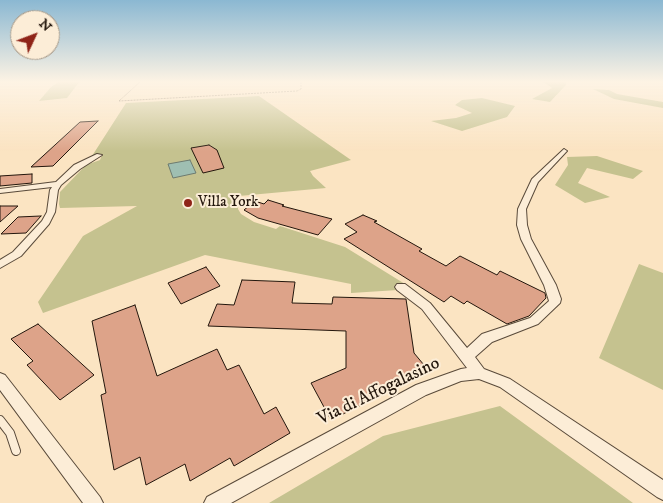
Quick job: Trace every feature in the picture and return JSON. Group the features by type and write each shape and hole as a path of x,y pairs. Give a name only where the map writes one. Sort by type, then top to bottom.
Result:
{"street":[{"path":"466,356 487,338 534,320 554,303 553,293 526,239 522,225 522,209 535,181 564,150"},
{"path":"0,265 18,254 46,222 52,207 54,190 58,184 77,167 99,156"},
{"path":"0,191 58,184"},
{"path":"401,287 426,306 478,373 505,384 663,491"},
{"name":"Via di Affogalasino","path":"213,503 405,398 450,378 478,373"},
{"path":"0,379 94,503"}],"lane":[{"path":"0,420 10,433 16,451"}],"shaded area":[{"name":"Villa York","path":"125,104 271,104 351,160 310,171 326,188 239,196 238,209 241,214 254,222 276,229 280,226 345,247 405,284 398,290 351,293 351,284 205,255 43,313 38,302 83,236 137,206 60,208 60,192 86,165 100,160 102,155 92,156"},
{"path":"644,104 663,104 663,108"},
{"path":"455,105 515,106 507,117 462,131 431,121 456,118 472,113"},
{"path":"597,156 643,171 633,179 587,168 578,183 610,197 585,203 555,185 568,165 567,157"},
{"path":"190,160 196,173 173,178 168,164"},
{"path":"639,264 663,273 663,390 599,358"},
{"path":"500,406 633,503 269,503 383,436"}],"building":[{"path":"98,121 53,166 31,167 80,122"},
{"path":"209,145 217,150 224,168 203,173 191,148"},
{"path":"32,174 32,183 0,186 0,176"},
{"path":"268,200 284,205 282,206 332,219 318,235 258,218 244,210 255,201 264,204"},
{"path":"0,206 18,206 0,222"},
{"path":"363,215 377,221 374,222 422,249 419,251 446,266 460,256 497,275 500,271 545,293 546,298 529,316 507,324 467,301 464,304 451,296 444,302 344,239 357,232 345,224"},
{"path":"41,216 26,233 1,234 18,217"},
{"path":"206,267 220,286 181,304 168,283"},
{"path":"242,280 295,282 292,303 332,304 333,297 406,299 414,353 429,371 331,420 311,383 346,368 346,331 208,326 217,304 234,305"},
{"path":"135,305 157,376 217,349 227,370 239,365 264,414 276,407 290,433 234,466 230,458 190,481 185,464 146,485 140,457 114,470 101,395 106,393 92,321"},
{"path":"38,324 94,375 60,400 27,365 33,361 11,339"}],"place":[{"name":"Villa York","path":"188,203"}]}
